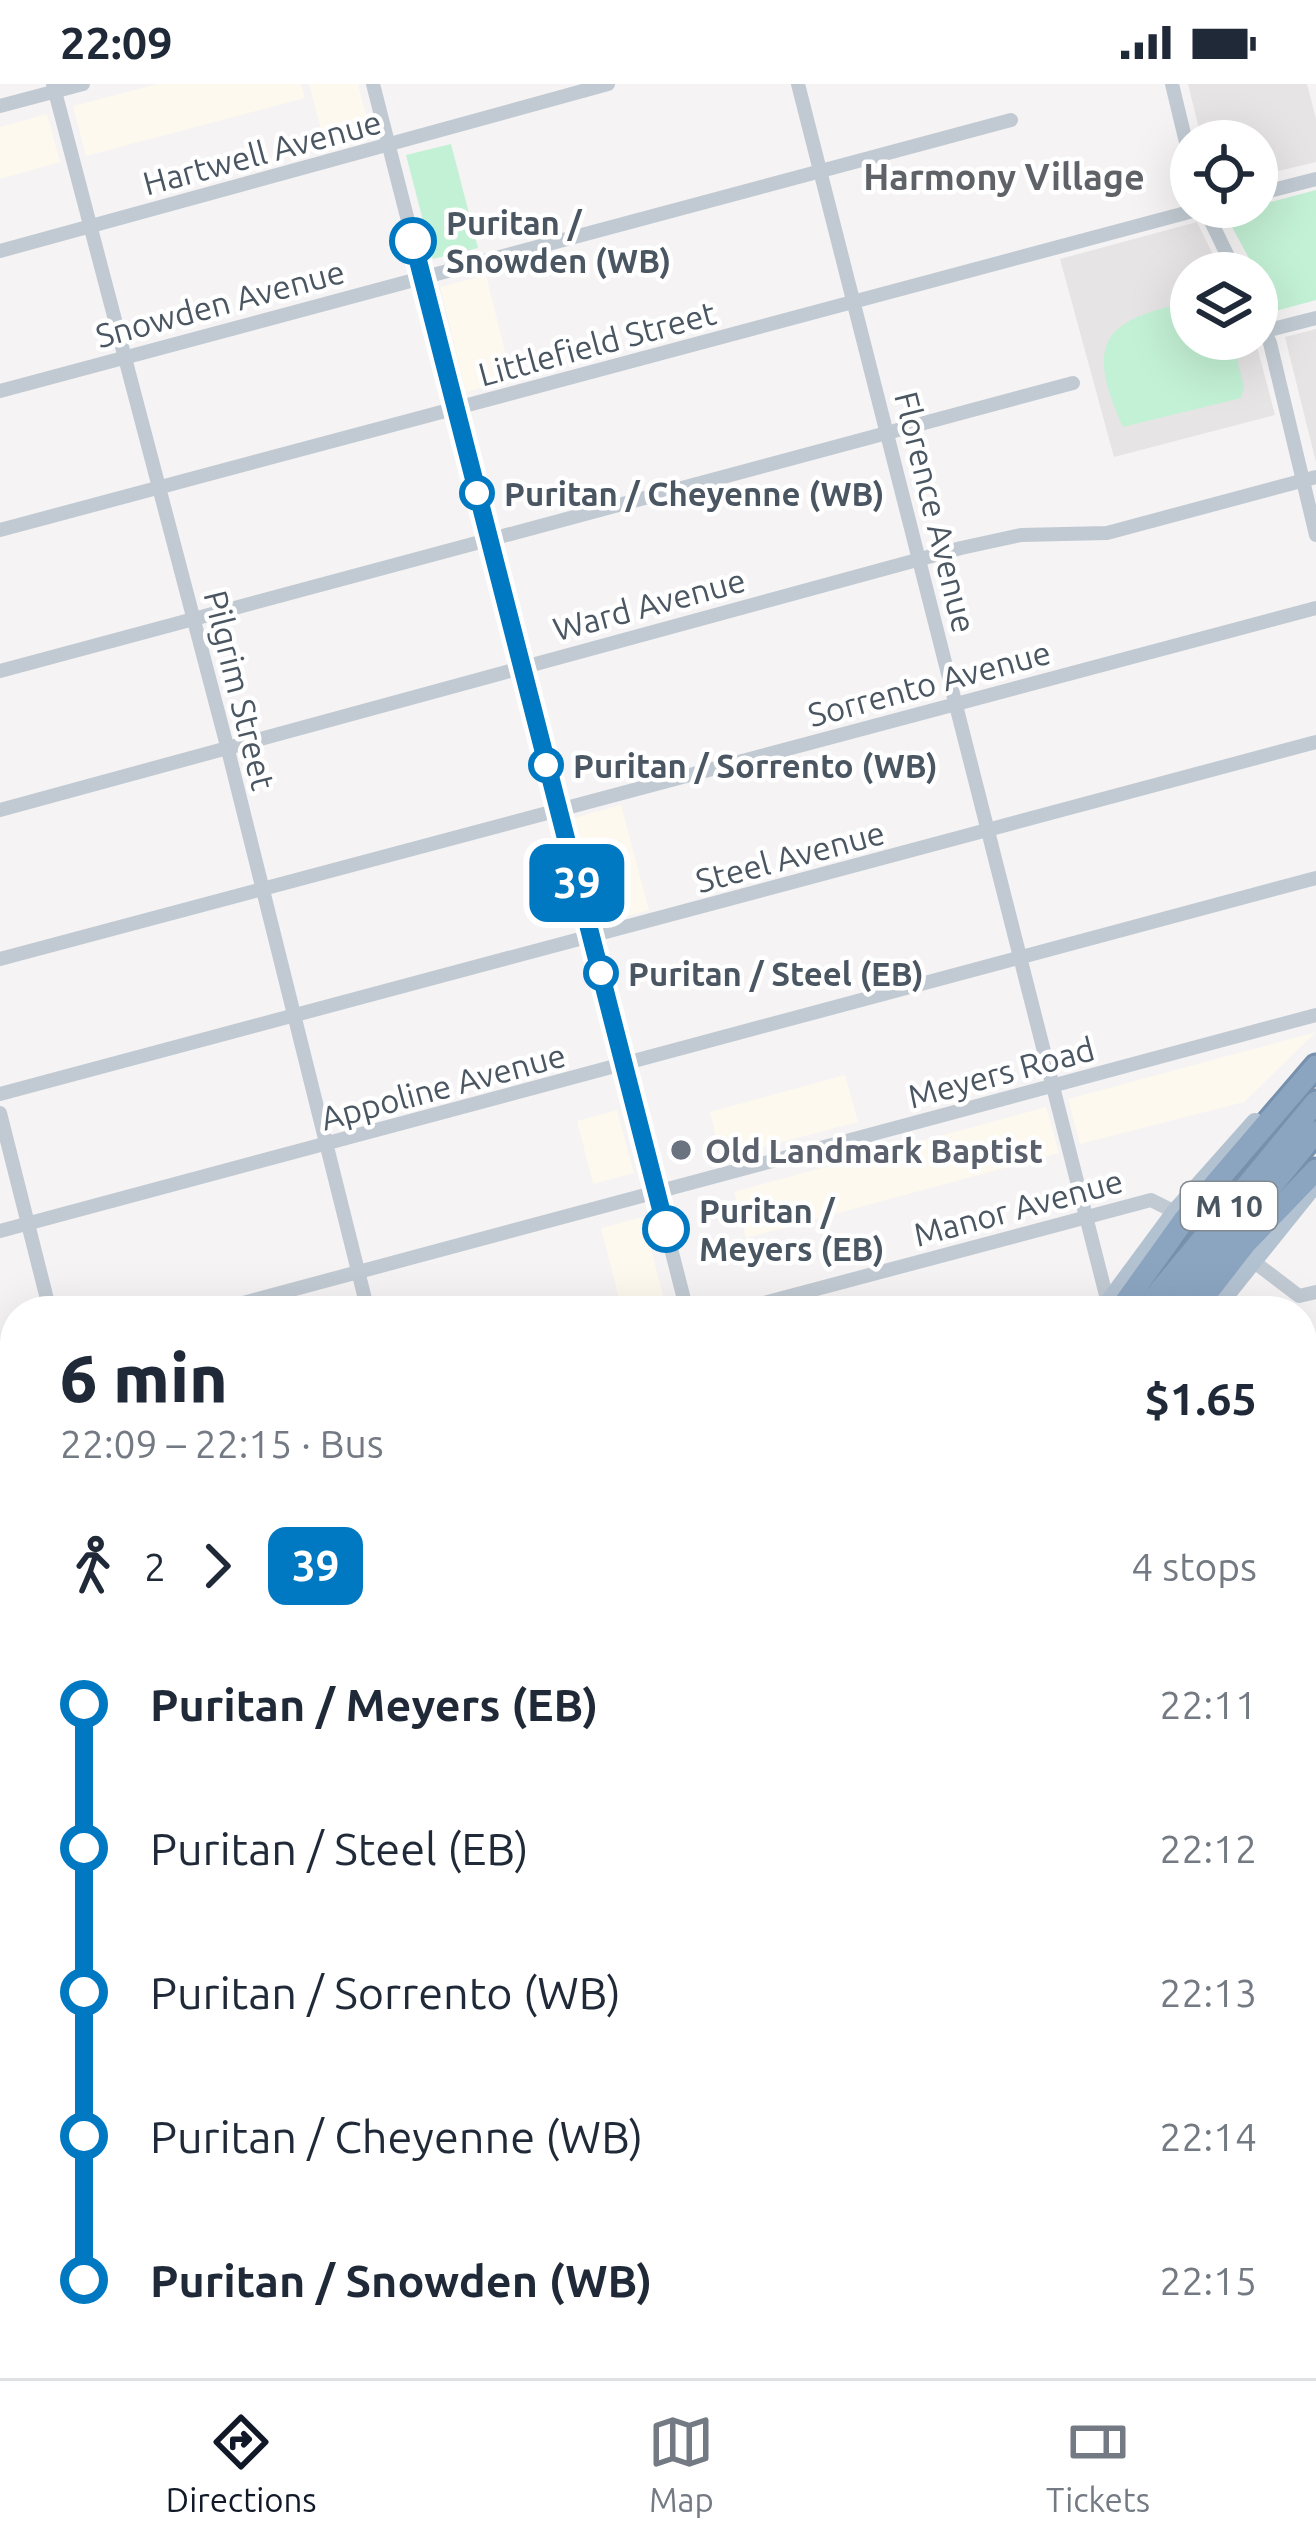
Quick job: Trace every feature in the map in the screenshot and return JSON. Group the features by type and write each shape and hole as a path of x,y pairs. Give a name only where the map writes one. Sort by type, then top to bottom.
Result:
{"highway":[{"path":"1120,1296 1316,1062"},
{"name":"M 10","path":"1155,1296 1316,1102"},
{"name":"M 10","path":"1181,1296 1316,1132"},
{"path":"1204,1296 1245,1244 1316,1171"}],"main road":[{"path":"1118,1296 1174,1212 1316,1062"},
{"path":"1225,1296 1316,1183"}],"street":[{"path":"0,106 83,84"},
{"path":"373,84 683,1296"},
{"name":"Hartwell Avenue","path":"0,251 608,84"},
{"name":"Florence Avenue","path":"798,84 1107,1296"},
{"path":"1172,84 1181,120"},
{"name":"Pilgrim Street","path":"54,88 195,619 365,1296"},
{"name":"Snowden Avenue","path":"0,391 1011,120"},
{"path":"1278,188 1316,178"},
{"name":"Littlefield Street","path":"0,530 1170,216"},
{"path":"1278,328 1316,318"},
{"path":"1274,360 1310,478 1316,535"},
{"path":"0,670 1073,383"},
{"name":"Ward Avenue","path":"0,810 919,560 1021,535 1107,533 1310,478"},
{"name":"Sorrento Avenue","path":"0,959 1316,608"},
{"name":"Steel Avenue","path":"0,1094 1316,742"},
{"name":"Appoline Avenue","path":"0,1231 1316,878"},
{"name":"Meyers Road","path":"269,1296 1316,1015"},
{"path":"0,1113 46,1296"},
{"name":"Manor Avenue","path":"790,1296 1151,1200 1174,1212"},
{"path":"1253,1261 1299,1296 1316,1292"}],"shaded area":[{"path":"158,84 301,84 305,98 86,156 73,106"},
{"path":"309,84 358,84 372,137 326,149"},
{"path":"1188,84 1307,84 1316,119 1316,162 1278,171 1278,120 1197,120"},
{"path":"47,114 60,162 0,179 0,127"},
{"path":"1175,228 1200,228 1212,252 1170,252 1170,360 1261,360 1275,415 1114,457 1060,259"},
{"path":"486,275 512,380 466,392 440,287"},
{"path":"1316,329 1316,462 1285,337"},
{"path":"621,805 649,910 603,923 574,818"},
{"path":"1316,1032 1244,1102 1080,1144 1068,1099"},
{"path":"845,1075 858,1122 721,1158 710,1112"},
{"path":"1046,1107 1059,1153 746,1238 734,1192"},
{"path":"617,1110 634,1173 593,1184 577,1121"},
{"path":"643,1217 663,1296 618,1296 601,1228"}],"green space":[{"path":"451,144 478,248 433,259 406,155"},
{"path":"1316,190 1316,300 1278,310 1278,252 1246,252 1233,228 1278,228 1278,200"},
{"path":"1170,307 1170,360 1237,360 1244,387 1241,398 1123,427 1105,374 1109,339 1137,317"}],"bus line":[{"name":"39","path":"413,241 666,1229"}],"place":[{"name":"Puritan / Snowden (WB)","path":"413,241"},
{"name":"Puritan / Cheyenne (WB)","path":"477,493"},
{"name":"Puritan / Sorrento (WB)","path":"546,765"},
{"name":"Puritan / Steel (EB)","path":"601,973"},
{"name":"Old Landmark Baptist","path":"681,1150"},
{"name":"Puritan / Meyers (EB)","path":"666,1229"}],"district":[{"name":"Harmony Village","path":"1004,176"}]}
